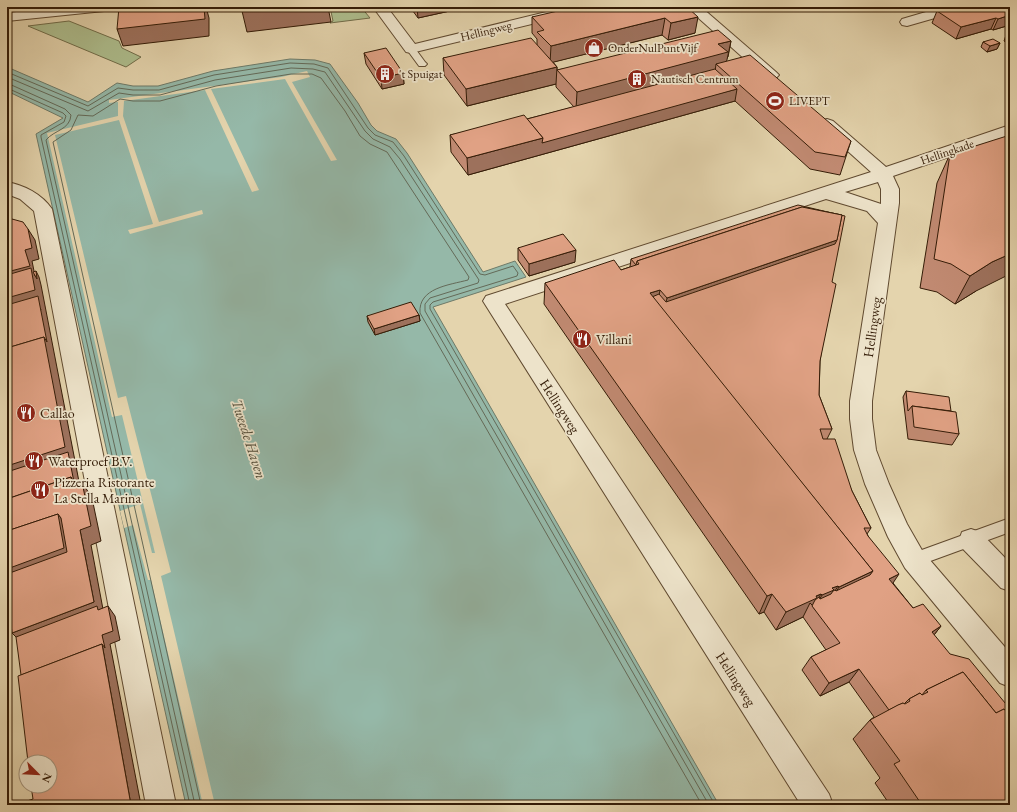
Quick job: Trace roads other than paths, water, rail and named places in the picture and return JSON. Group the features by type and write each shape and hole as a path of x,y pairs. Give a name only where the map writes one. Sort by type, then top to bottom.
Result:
{"street":[{"path":"7,17 104,7"},
{"path":"380,7 410,49"},
{"name":"Hellingweg","path":"410,49 585,7"},
{"path":"692,7 782,85"},
{"path":"907,22 958,7"},
{"name":"Hellingweg","path":"818,116 883,174 890,189 888,222 861,401 861,419 865,450 877,484 897,530 914,560 1010,674"},
{"name":"Hellingkade","path":"883,174 1010,130"},
{"name":"Hellingweg","path":"818,805 493,301 883,174"},
{"path":"7,188 14,189 43,209 161,805"},
{"path":"825,193 873,207 888,222"},
{"path":"971,540 1010,580"}],"lane":[{"path":"410,49 422,64"},
{"path":"914,560 1010,525"}],"water":[{"name":"Tweede Haven","path":"290,59 315,60 330,64 358,103 371,125 377,131 396,139 407,153 483,272 515,261 526,277 433,307 719,805 186,805 36,134 63,118 7,91 7,67 88,102 117,83 133,86 158,86 213,71"}],"place":[{"name":"OnderNulPuntVijf","path":"594,48"},
{"name":"'t Spuigat","path":"385,74"},
{"name":"Nautisch Centrum","path":"637,79"},
{"name":"LIVEPT","path":"775,101"},
{"name":"Villani","path":"582,339"},
{"name":"Callao","path":"26,413"},
{"name":"Waterproef B.V.","path":"34,461"},
{"name":"Pizzeria Ristorante La Stella Marina","path":"40,490"}]}
